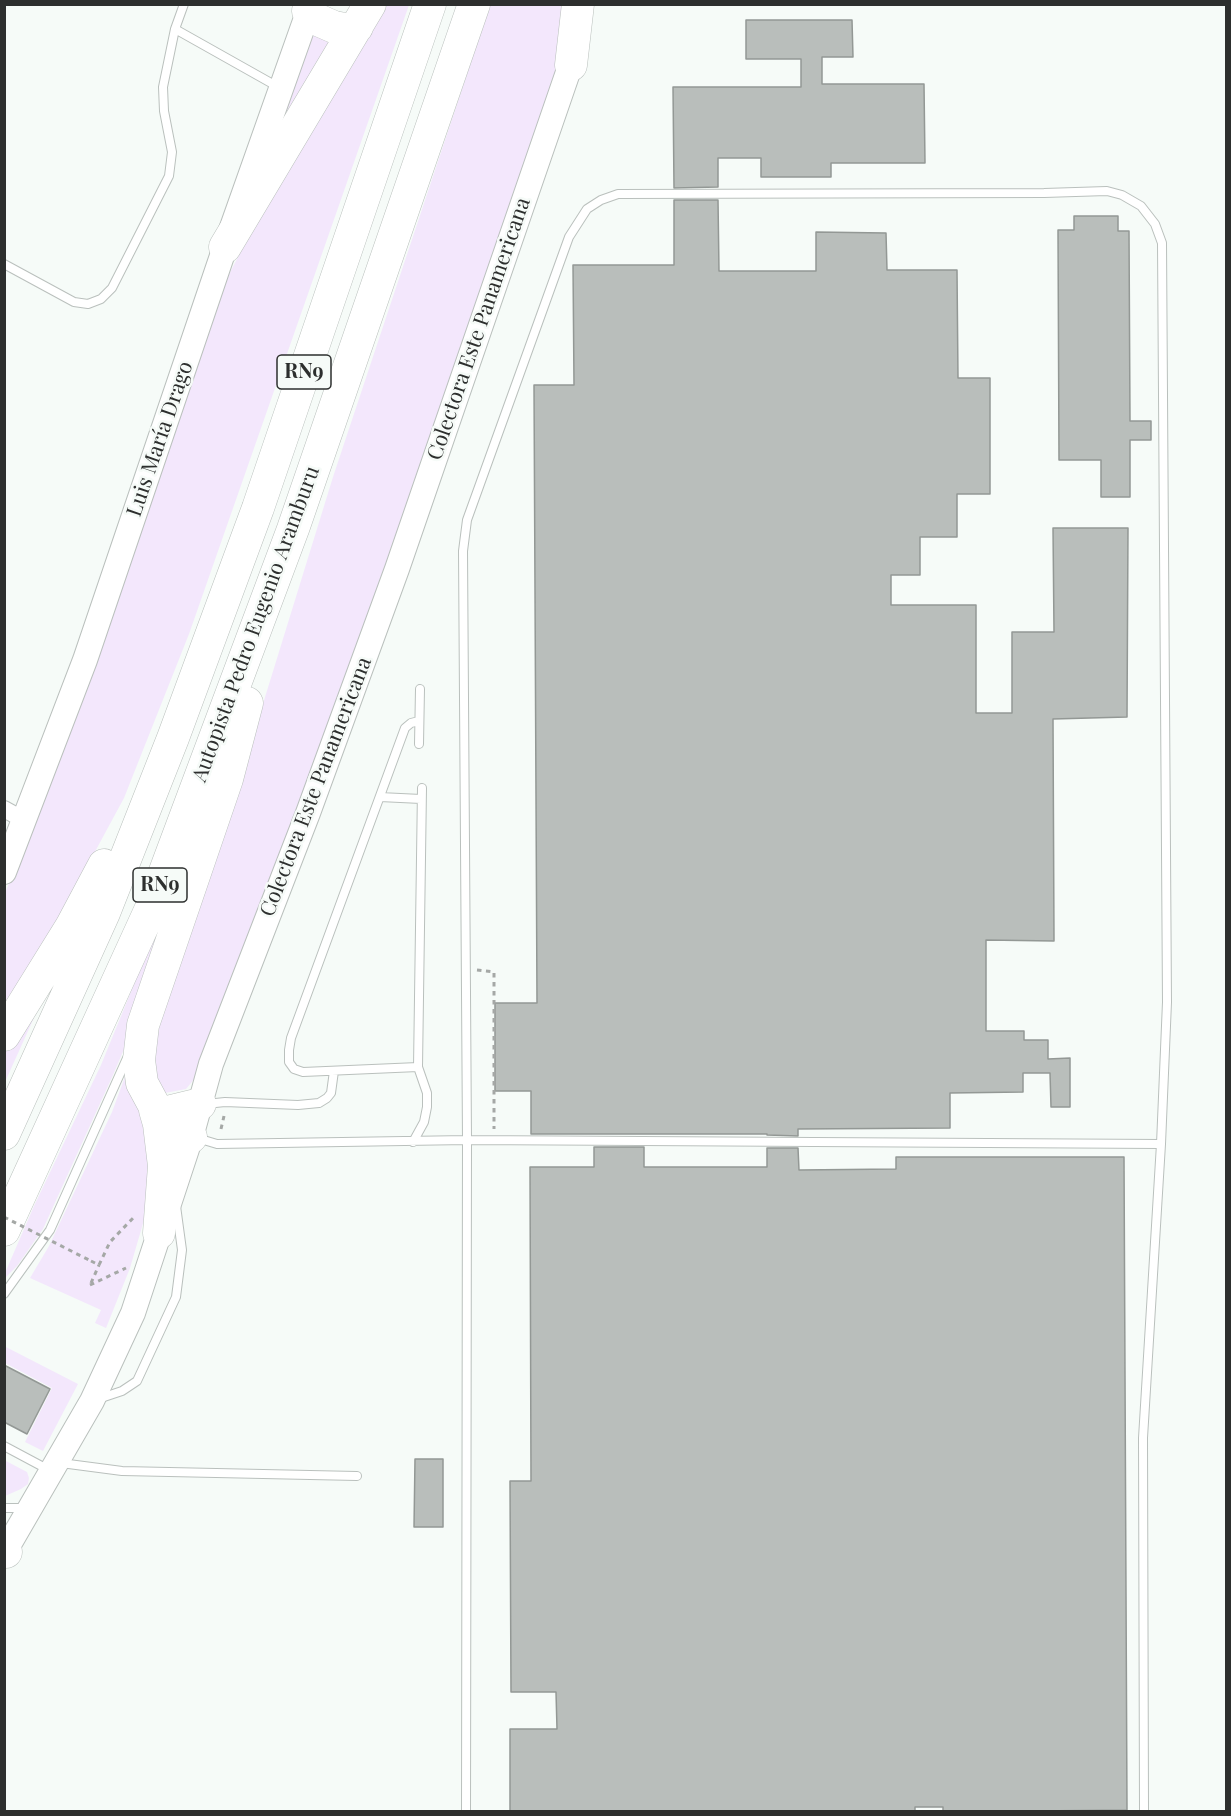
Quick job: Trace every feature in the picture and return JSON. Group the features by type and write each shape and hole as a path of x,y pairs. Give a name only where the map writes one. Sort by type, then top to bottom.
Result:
{"highway":[{"name":"Autopista Pedro Eugenio Aramburu","path":"4,1134 104,913 173,738 258,508 430,4"},
{"name":"Autopista Pedro Eugenio Aramburu","path":"4,1230 152,906 293,530 474,4"},
{"path":"571,65 578,4"},
{"path":"310,8 318,20 344,29 364,16"},
{"path":"225,247 364,16"},
{"path":"148,1224 164,1166 159,1124 142,1083 139,1060 143,1025 227,779 293,530"},
{"path":"4,1035 71,927 173,738"},
{"path":"155,1110 167,1112 212,1110"},
{"path":"155,1110 172,1129 191,1137"}],"street":[{"name":"Colectora Este Panamericana","path":"5,1552 92,1401 133,1313 148,1224 174,1190 191,1137 212,1110 210,1064 308,813 397,569 592,4"},
{"name":"Luis María Drago","path":"4,872 14,814 85,660 225,247 310,8"}],"lane":[{"path":"4,264 74,302 88,304 101,299 112,288 169,176 172,152 164,111 163,87 175,29 183,4"},
{"path":"175,29 281,88"},
{"path":"466,1812 467,1140 463,551 466,520 569,237 587,209 601,200 618,194 1023,194 1107,191 1122,195 1141,206 1155,224 1162,243 1167,1002 1161,1144 1143,1438 1144,1812"},
{"path":"419,744 420,689"},
{"path":"418,1067 316,1072 294,1069 289,1062 288,1050 405,728 419,721"},
{"path":"413,1142 424,1122 427,1107 427,1093 418,1067 422,788"},
{"path":"380,797 421,799"},
{"path":"4,1294 50,1230 143,1025"},
{"path":"212,1110 225,1102 298,1105 319,1102 332,1093 334,1071"},
{"path":"191,1137 217,1144 467,1140 1161,1144"},
{"path":"92,1401 122,1391 137,1381 176,1297 182,1250 174,1190"},
{"path":"4,1446 55,1467 122,1471 357,1476"},
{"path":"4,1508 31,1508"}],"path":[{"path":"466,968 494,972 494,1129"},
{"path":"212,1110 221,1130"},
{"path":"4,1217 99,1265"},
{"path":"127,1268 90,1285 110,1242 148,1224"}],"shaded area":[{"path":"383,5 409,5 189,634 124,798 51,933 5,1003 5,893 40,808 222,288 253,228 363,47"},
{"path":"490,5 571,5 555,80 415,478 319,765 196,1077 186,1089 165,1093 154,1085 147,1046 228,817 333,477"},
{"path":"311,28 345,42 261,178"},
{"path":"164,911 139,1014 113,1075 43,1229 17,1266 5,1278 5,1273 34,1206 101,1065"},
{"path":"55,965 33,1020 5,1082 5,1048"},
{"path":"126,1074 154,1138 144,1220 130,1268 106,1328 95,1323 101,1310 30,1278 49,1246 112,1112"},
{"path":"4,1346 78,1384 43,1451 25,1442 52,1388 5,1363"},
{"path":"6,1461 27,1472 29,1478 28,1484 5,1496"}],"building":[{"path":"746,20 852,20 853,57 822,57 822,84 924,84 925,163 831,163 831,177 761,177 761,158 718,158 718,187 674,188 673,87 801,87 801,59 746,59"},
{"path":"674,200 718,200 719,271 816,271 816,232 886,233 887,270 957,270 958,378 990,378 990,494 957,494 957,537 920,537 920,575 891,575 891,605 976,605 976,713 1012,713 1012,632 1054,632 1053,528 1128,528 1127,717 1053,719 1054,941 986,940 986,1031 1024,1031 1024,1040 1048,1040 1048,1059 1070,1058 1070,1107 1051,1107 1050,1073 1023,1073 1023,1092 950,1093 950,1128 798,1129 798,1136 531,1134 531,1091 495,1091 495,1003 537,1003 534,385 574,385 573,265 674,265"},
{"path":"1074,216 1118,216 1118,231 1129,231 1130,421 1151,421 1151,440 1130,440 1130,497 1101,497 1101,460 1059,460 1058,230 1074,230"},
{"path":"594,1147 644,1147 644,1167 767,1167 767,1148 798,1148 799,1170 896,1169 896,1157 1124,1157 1127,1810 943,1812 943,1807 915,1807 915,1812 510,1812 510,1729 557,1729 556,1692 511,1692 510,1481 531,1481 530,1167 594,1167"},
{"path":"4,1365 50,1389 27,1434 4,1422"},
{"path":"415,1459 443,1459 443,1527 414,1527"}]}
